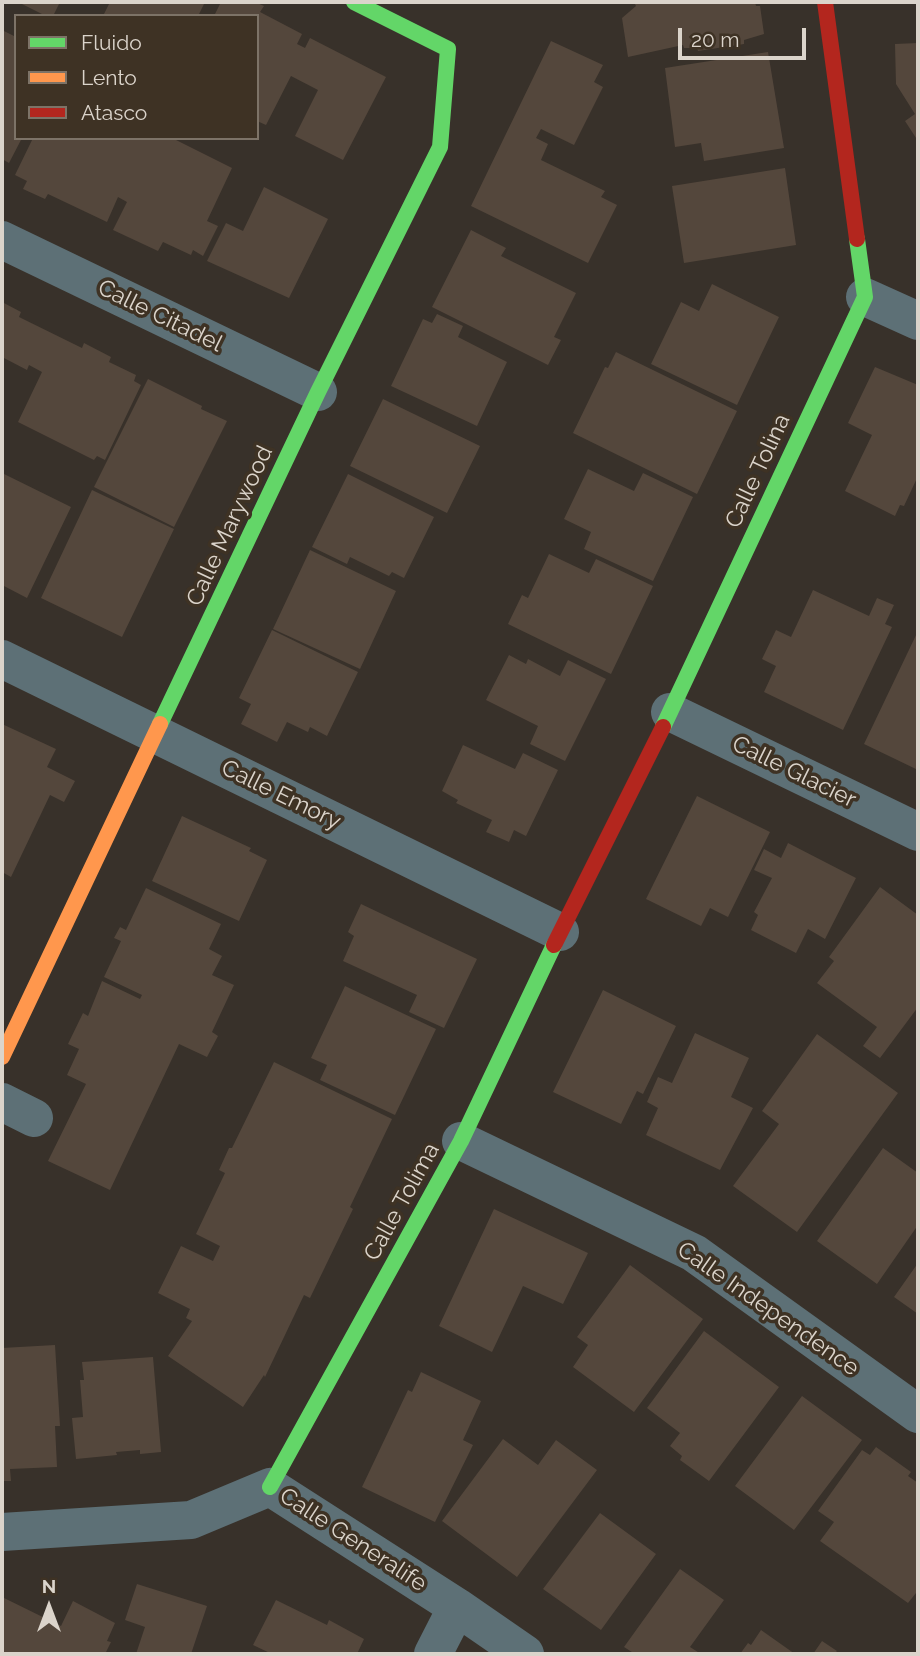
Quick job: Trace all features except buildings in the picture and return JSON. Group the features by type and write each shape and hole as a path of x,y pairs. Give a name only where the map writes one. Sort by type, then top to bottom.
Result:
{"street":[{"name":"Calle Marywood","path":"2,1057 318,392 440,147 448,49 354,2"},
{"path":"825,2 865,297 918,321"},
{"name":"Calle Citadel","path":"2,240 318,392"},
{"name":"Calle Tolina","path":"560,932 670,712 865,297"},
{"name":"Calle Emory","path":"2,659 560,932"},
{"name":"Calle Glacier","path":"670,712 918,832"},
{"name":"Calle Tolima","path":"270,1487 461,1141 560,932"},
{"name":"Calle Independence","path":"461,1141 694,1253 918,1414"},
{"name":"Calle Generalife","path":"2,1532 191,1520 270,1487 525,1654"},
{"path":"433,1654 457,1607"}],"traffic: fast":[{"path":"160,724 318,392 440,147 448,49 354,2"},
{"path":"663,727 865,297 857,239"},
{"path":"270,1487 461,1141 554,945"}],"traffic: slow":[{"path":"2,1057 160,724"}],"traffic: jam":[{"path":"825,2 857,239"},
{"path":"554,945 663,727"}]}
